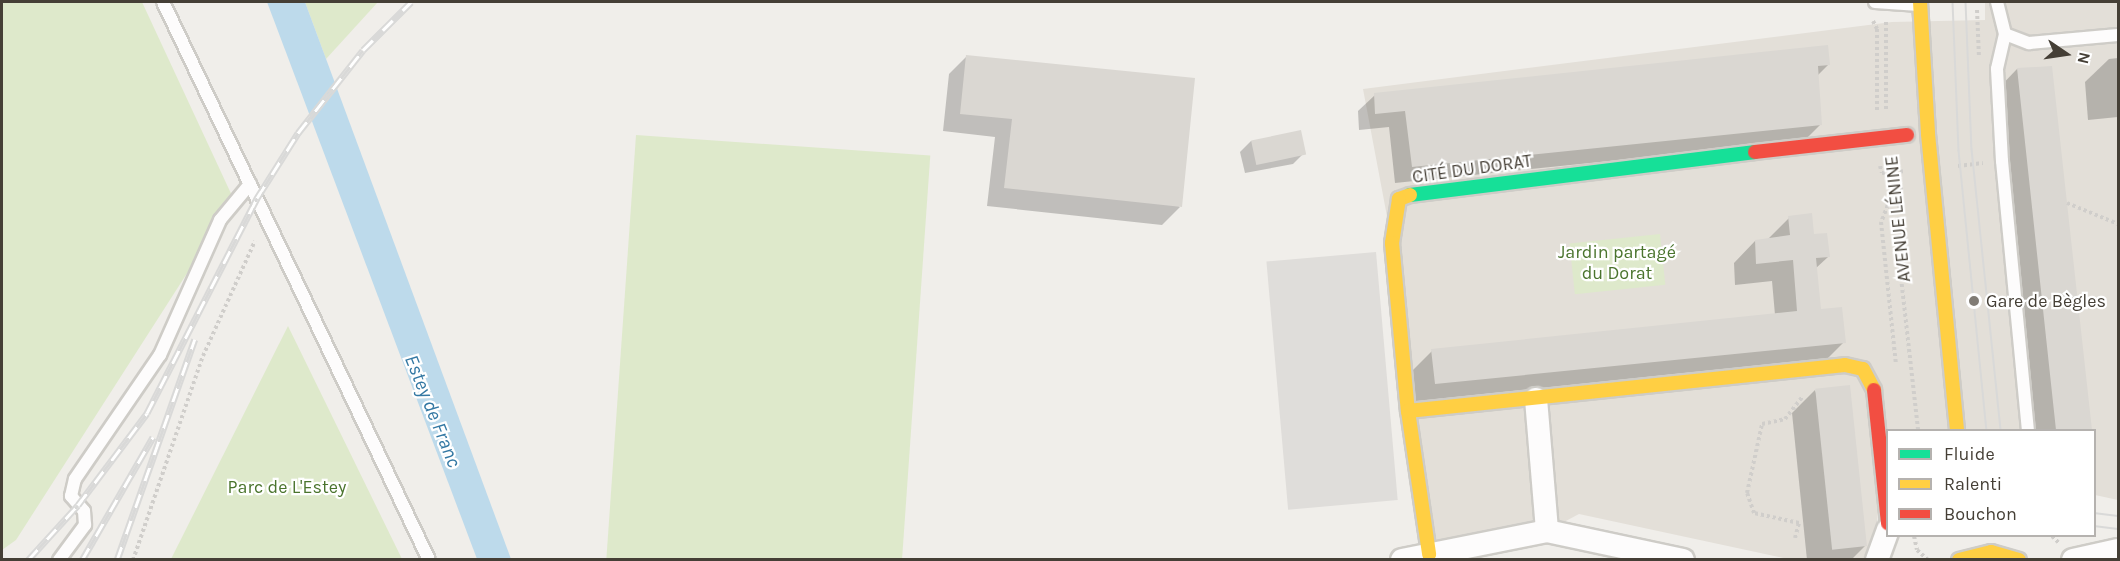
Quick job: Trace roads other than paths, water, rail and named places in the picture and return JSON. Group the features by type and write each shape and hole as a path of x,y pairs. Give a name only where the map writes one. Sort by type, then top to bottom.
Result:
{"street":[{"path":"1910,71 1920,3"},
{"name":"AVENUE LÉNINE","path":"1920,3 1928,134 1957,429"},
{"name":"CITÉ DU DORAT","path":"1429,554 1408,411 1392,243 1399,199 1418,191 1907,136"},
{"path":"1408,411 1845,365 1863,369 1873,384 1886,513"},
{"path":"1536,399 1547,531"},
{"path":"1402,560 1547,531 1683,560"},
{"path":"1878,560 1886,533"},
{"path":"1987,537 2014,557"},
{"path":"2073,560 2118,550"},
{"path":"1959,560 1982,552 2014,557"}],"lane":[{"path":"163,2 429,560"},
{"path":"1997,2 2006,34 1997,69 2002,161 2028,429"},
{"path":"1874,6 1889,3 1920,3"},
{"path":"2006,34 2029,44 2118,35"},
{"path":"59,560 85,525 84,511 71,496 75,479 160,355 220,220 250,184"}],"water":[{"name":"Estey de Franc","path":"267,2 305,2 511,559 477,559"}],"tram line":[{"path":"1953,2 1959,151 1987,429"},
{"path":"1966,2 1972,149 2001,429"},
{"path":"2096,513 2118,516"},
{"path":"2096,526 2118,529"}],"railway":[{"path":"28,560 78,505 147,413 257,198 298,133 363,50 411,2"},
{"path":"117,560 195,339"},
{"path":"82,560 153,437"}],"place":[{"name":"Gare de Bègles","path":"1974,301"}],"park label":[{"name":"Jardin partagé du Dorat","path":"1617,263"},
{"name":"Parc de L'Estey","path":"287,487"}]}
